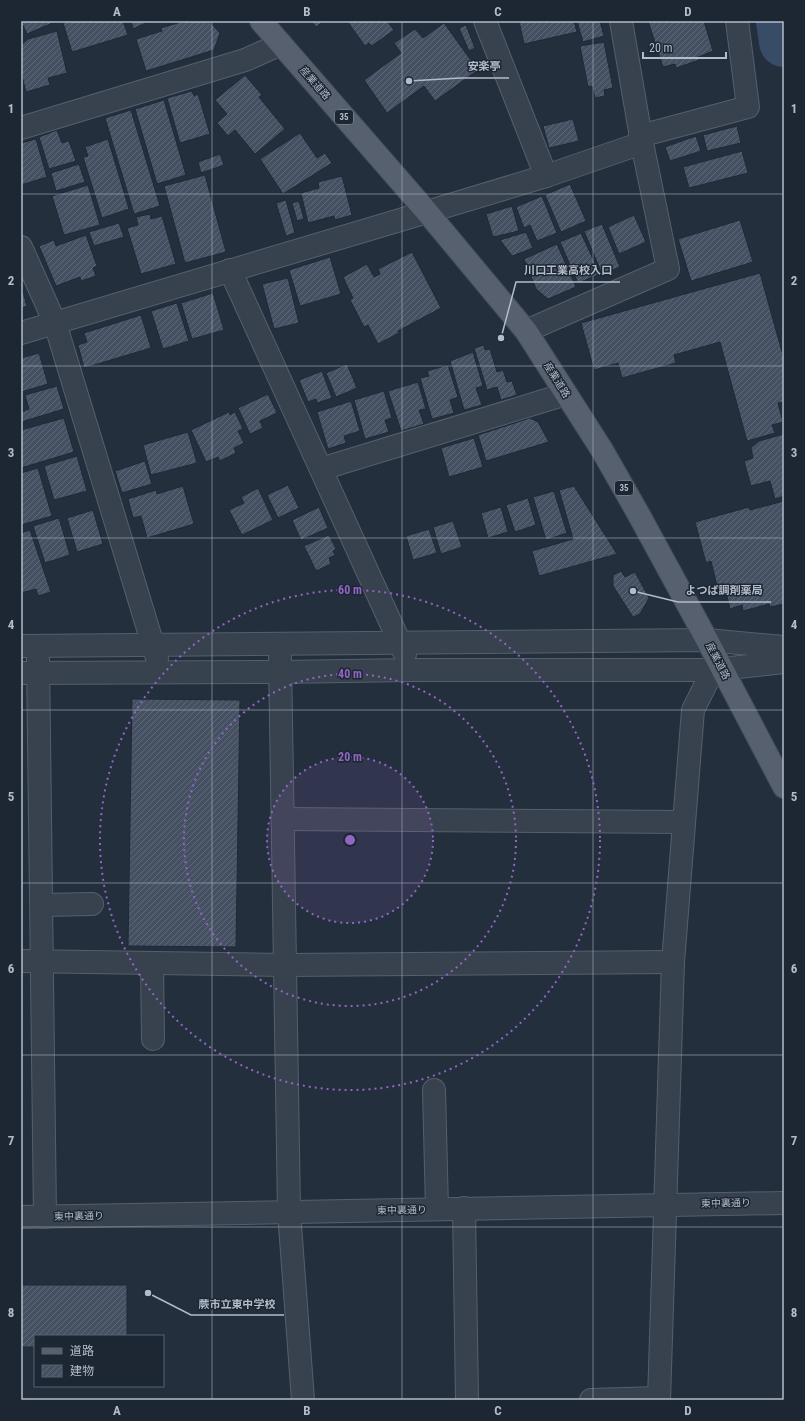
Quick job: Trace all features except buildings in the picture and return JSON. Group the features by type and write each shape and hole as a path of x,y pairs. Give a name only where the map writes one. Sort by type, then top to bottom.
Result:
{"main road":[{"name":"産業道路","path":"261,21 427,212 526,331 605,456 707,640 718,669 784,787"}],"street":[{"path":"485,21 546,176"},
{"path":"526,331 668,270 641,140 620,21"},
{"path":"21,333 546,176 641,140 748,107 737,21"},
{"path":"21,128 245,60 281,44"},
{"path":"21,248 55,323 152,645 162,673"},
{"path":"230,270 401,642 411,670"},
{"path":"321,469 566,394"},
{"path":"45,1217 42,905 30,673 30,646 707,640 784,647"},
{"path":"279,643 281,672 289,1212 303,1400"},
{"path":"30,673 718,669 784,662"},
{"path":"591,1400 659,1399 673,962 693,710 718,669"},
{"path":"283,819 684,822"},
{"path":"42,905 92,904"},
{"path":"21,961 285,965 673,962"},
{"path":"152,963 153,1039"},
{"path":"434,1090 437,1209"},
{"name":"東中裏通り","path":"21,1217 784,1202"},
{"path":"464,1208 466,1400"}],"waterway":[{"path":"781,21 784,42"}],"place":[{"name":"安楽亭","path":"409,81"},
{"name":"川口工業高校入口","path":"501,338"},
{"name":"よつば調剤薬局","path":"633,591"},
{"name":"蕨市立東中学校","path":"148,1293"}]}
